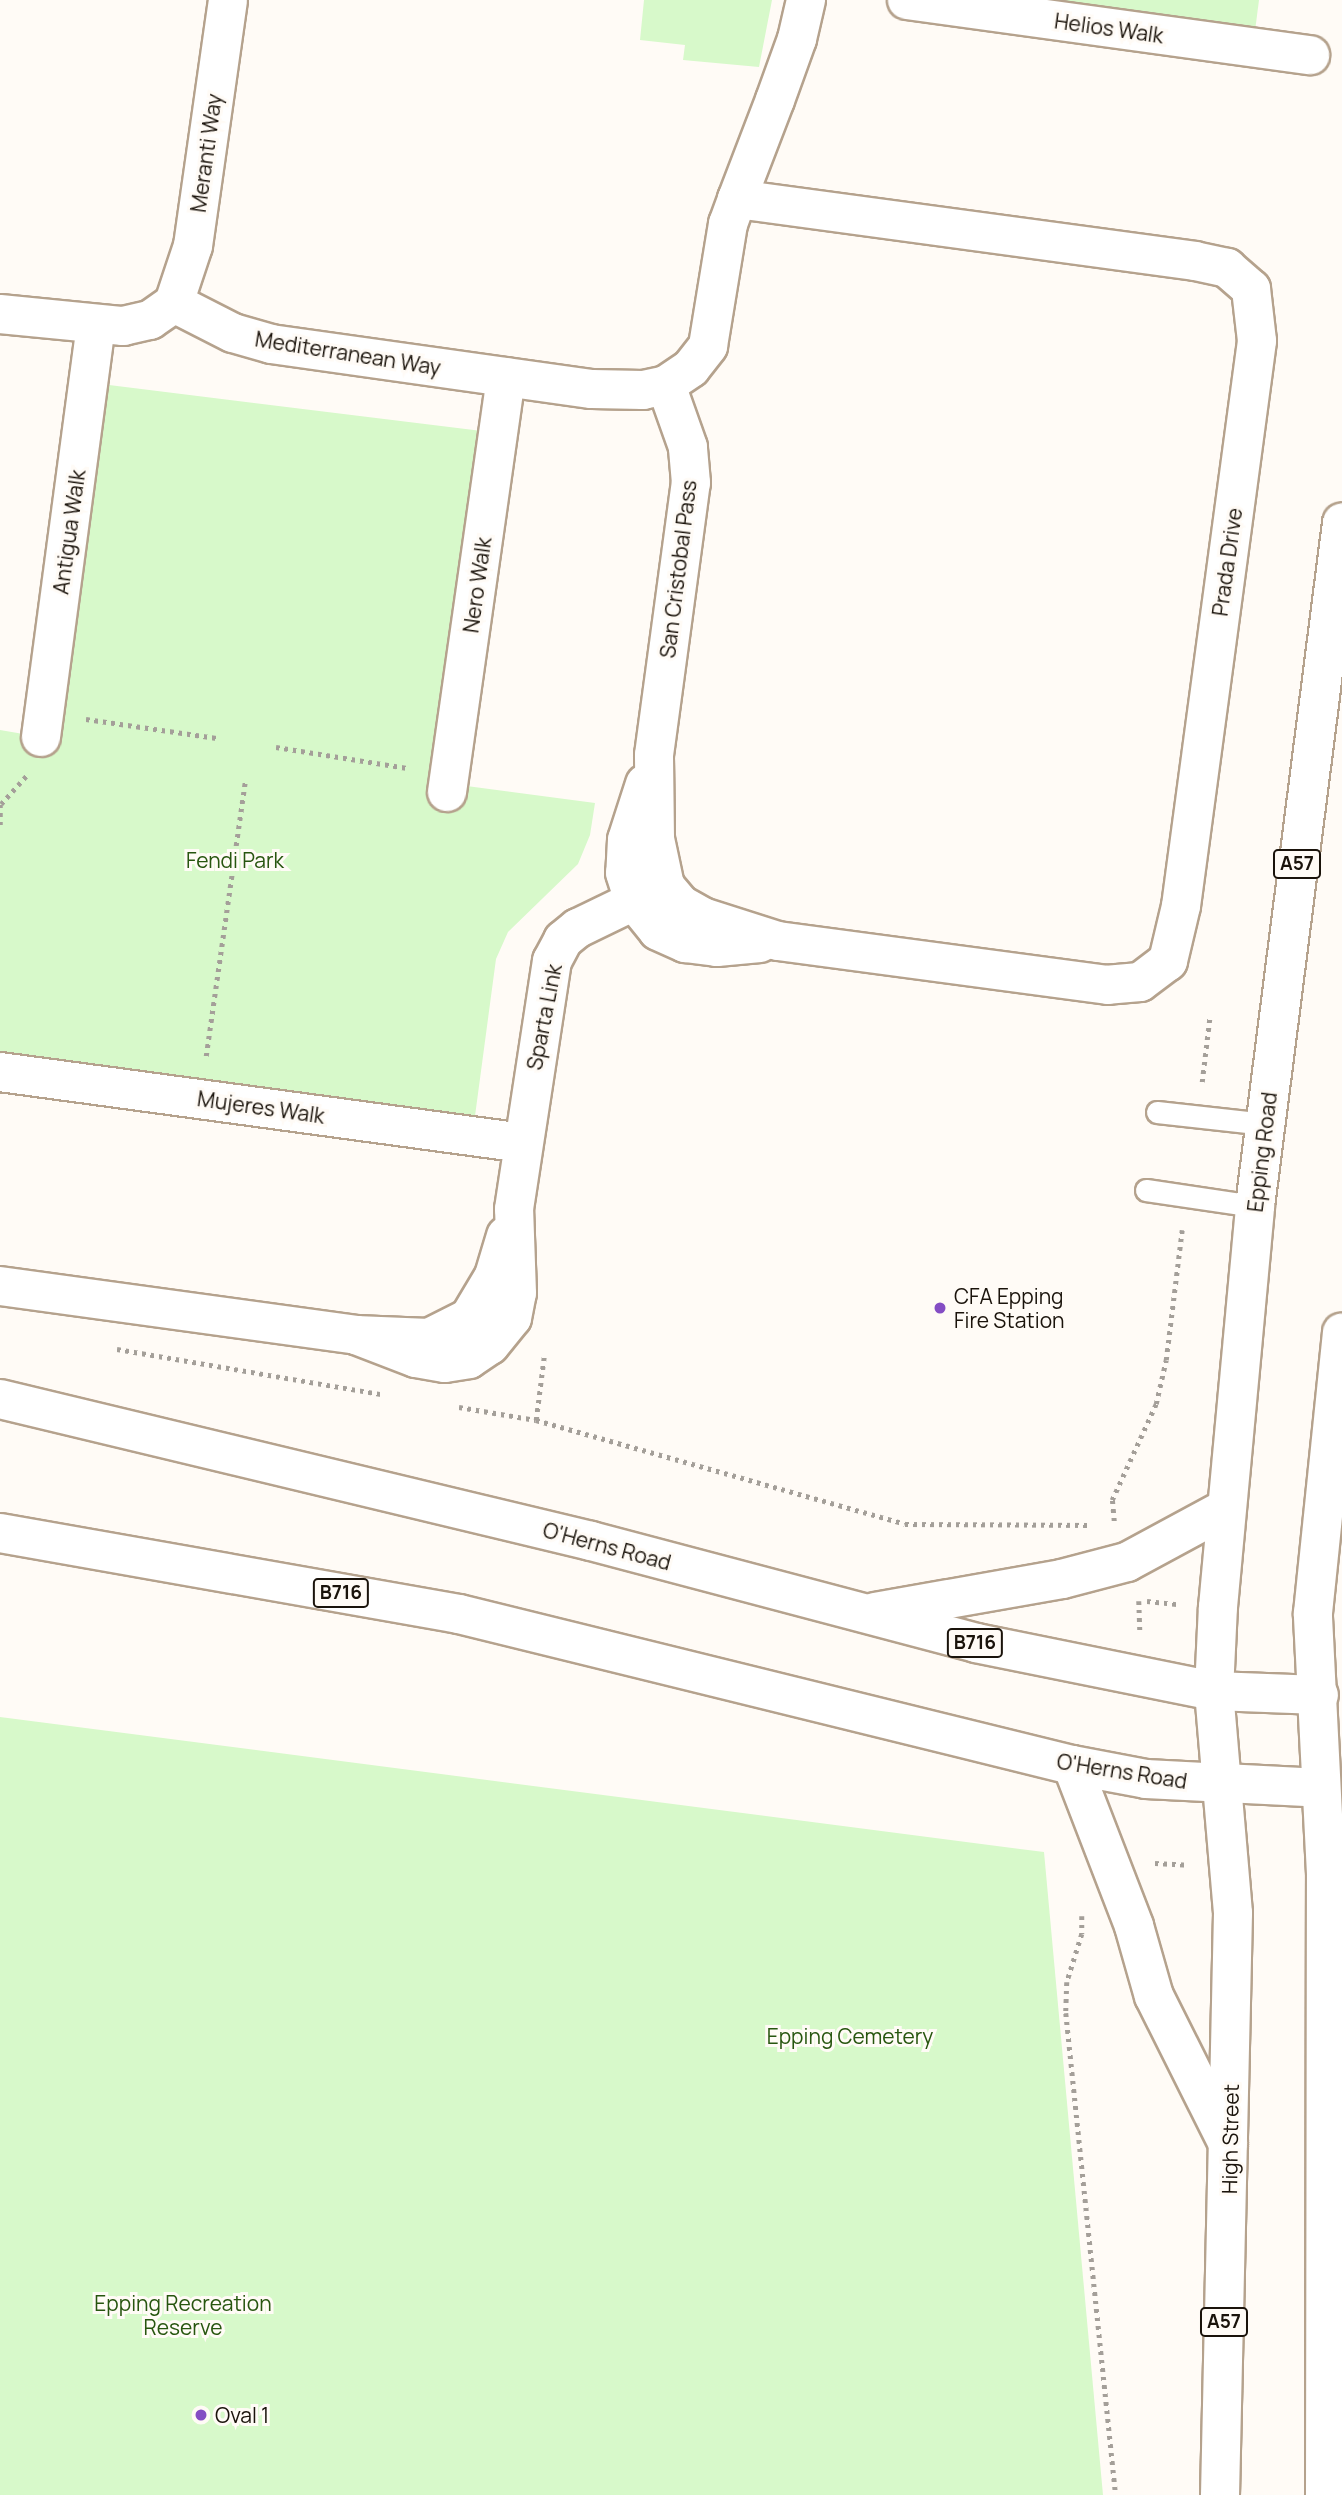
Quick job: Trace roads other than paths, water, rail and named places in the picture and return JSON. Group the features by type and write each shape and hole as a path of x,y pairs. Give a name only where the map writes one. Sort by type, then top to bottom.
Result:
{"main road":[{"name":"Meranti Way","path":"174,303 193,246 228,0"},
{"path":"666,385 691,368 708,346 722,250 737,199 797,39 806,0"},
{"name":"Helios Walk","path":"908,0 1310,55"},
{"name":"Prada Drive","path":"649,893 658,931 685,943 717,947 778,941 1108,985 1140,982 1168,961 1181,906 1258,318 1251,289 1227,268 737,199"},
{"path":"0,314 96,327 150,320 174,303"},
{"name":"Mediterranean Way","path":"174,303 233,333 271,344 619,391 666,385"},
{"name":"Antigua Walk","path":"43,725 96,327"},
{"name":"Nero Walk","path":"448,783 506,377"},
{"name":"San Cristobal Pass","path":"649,893 625,873 626,840 654,755 691,483 688,447 666,385"},
{"name":"Epping Road","path":"1219,1784 1214,1691 1225,1508 1255,1206 1342,523"},
{"name":"Sparta Link","path":"0,1286 356,1335 429,1338 469,1318 494,1276 514,1209 552,961 563,940 578,928 649,893"},
{"name":"Mujeres Walk","path":"0,1072 523,1143"},
{"path":"1325,2495 1326,1874 1321,1788 1316,1575 1342,1332"},
{"name":"O'Herns Road","path":"0,1399 591,1541 859,1615 1142,1680 1214,1691 1319,1695"},
{"path":"859,1615 1062,1579 1127,1562 1225,1508"},
{"name":"O'Herns Road","path":"0,1533 459,1614 1072,1765 1146,1779 1321,1788"},
{"path":"1072,1765 1134,1926 1154,1996 1230,2149"},
{"name":"High Street","path":"1219,1784 1233,1913 1230,2149 1220,2495"}],"lane":[{"path":"1157,1112 1265,1124"},
{"path":"1146,1190 1255,1206"}],"place":[{"name":"CFA Epping Fire Station","path":"940,1308"},
{"name":"Oval 1","path":"201,2415"}],"park label":[{"name":"Fendi Park","path":"235,860"},
{"name":"Epping Cemetery","path":"850,2036"},
{"name":"Epping Recreation Reserve","path":"183,2315"}]}
